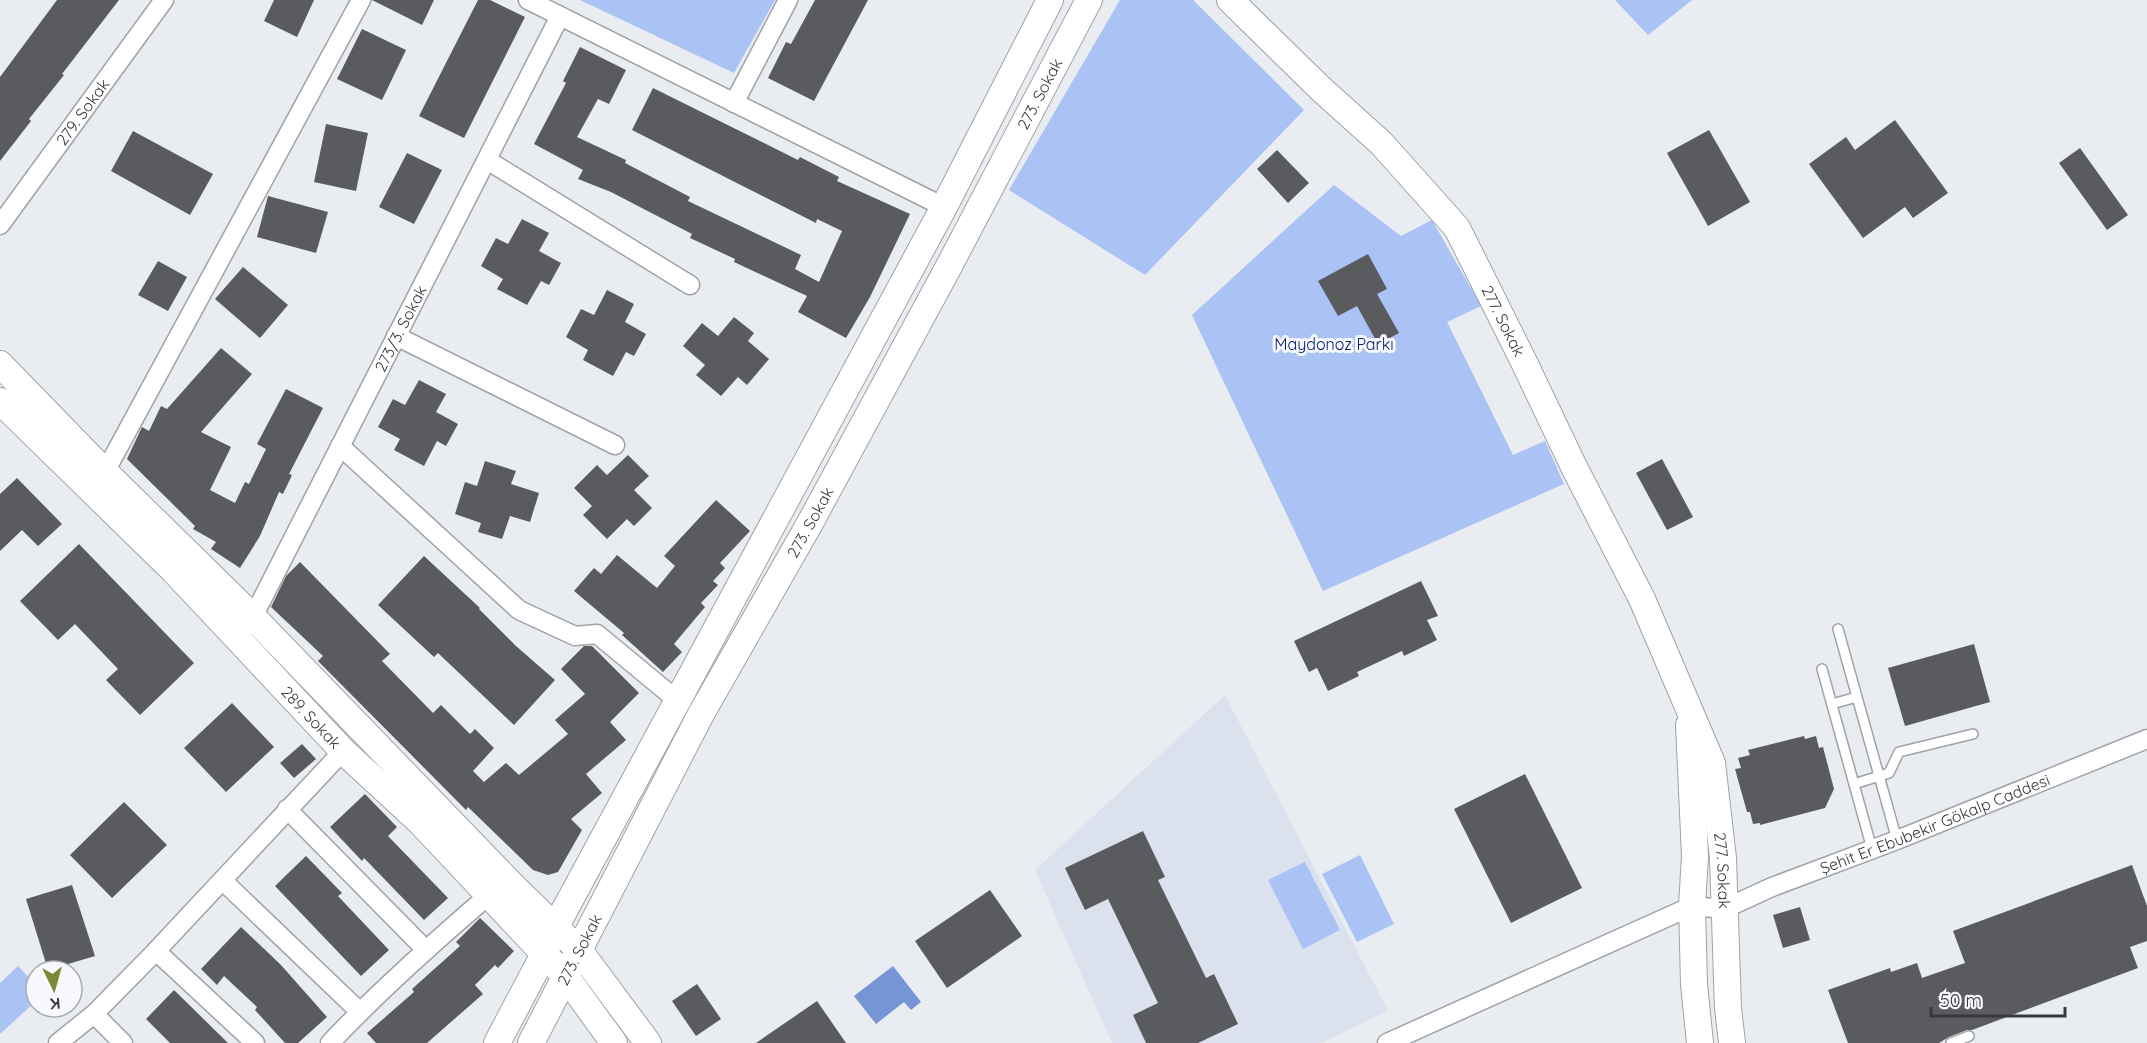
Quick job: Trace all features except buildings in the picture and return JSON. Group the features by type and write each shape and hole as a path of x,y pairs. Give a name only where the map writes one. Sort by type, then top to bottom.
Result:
{"street":[{"name":"279. Sokak","path":"0,225 164,0"},
{"path":"105,472 361,0"},
{"path":"528,0 944,207"},
{"path":"734,103 788,0"},
{"name":"273. Sokak","path":"497,1043 544,954 556,926 944,207 1050,0"},
{"name":"273. Sokak","path":"531,1043 701,714 810,523 1089,0"},
{"name":"277. Sokak","path":"1230,0 1321,89 1381,143 1457,228 1575,469 1642,599 1712,764 1723,858 1728,1008 1732,1043"},
{"name":"273/3. Sokak","path":"236,637 253,617 560,16"},
{"path":"487,160 690,285"},
{"path":"396,336 615,445"},
{"path":"0,364 105,472 253,617 514,887 579,950 648,1043"},
{"name":"289. Sokak","path":"0,401 174,571 343,751 420,822 566,977 614,1043"},
{"path":"340,446 519,610 575,636 597,634 678,701"},
{"name":"277. Sokak","path":"1688,704 1695,856 1692,906 1694,984 1700,1043"},
{"name":"Şehit Er Ebubekir Gökalp Caddesi","path":"1724,909 1772,887 1897,840 2147,739"},
{"path":"58,1043 94,1014 156,951 343,751"},
{"path":"287,809 426,950"},
{"path":"223,881 360,1012"},
{"path":"330,1043 426,950 489,895"},
{"path":"1387,1043 1692,906 1724,909"},
{"path":"156,951 255,1043"},
{"path":"94,1014 123,1043"}],"lane":[{"path":"1838,629 1897,840"},
{"path":"1822,669 1872,849"},
{"path":"1832,704 1857,697"},
{"path":"1854,784 1889,773 1899,752 1973,734"},
{"path":"1952,1043 1969,1036"}],"shaded area":[{"path":"1225,695 1388,1011 1321,1043 1112,1043 1035,870"},
{"path":"893,966 921,1002 911,1010 904,1002 876,1024 854,996"}],"green space":[{"path":"580,0 775,0 734,73"},
{"path":"1120,0 1193,0 1304,110 1145,275 1009,190"},
{"path":"1615,0 1692,0 1648,35"},
{"name":"Maydonoz Parkı","path":"1334,185 1401,236 1432,220 1481,306 1447,322 1513,455 1545,441 1564,484 1323,591 1192,315"},
{"path":"1360,855 1394,924 1357,942 1322,874"},
{"path":"1305,862 1340,930 1303,949 1268,880"},
{"path":"18,966 24,972 24,1012 0,1034 0,983"}]}
